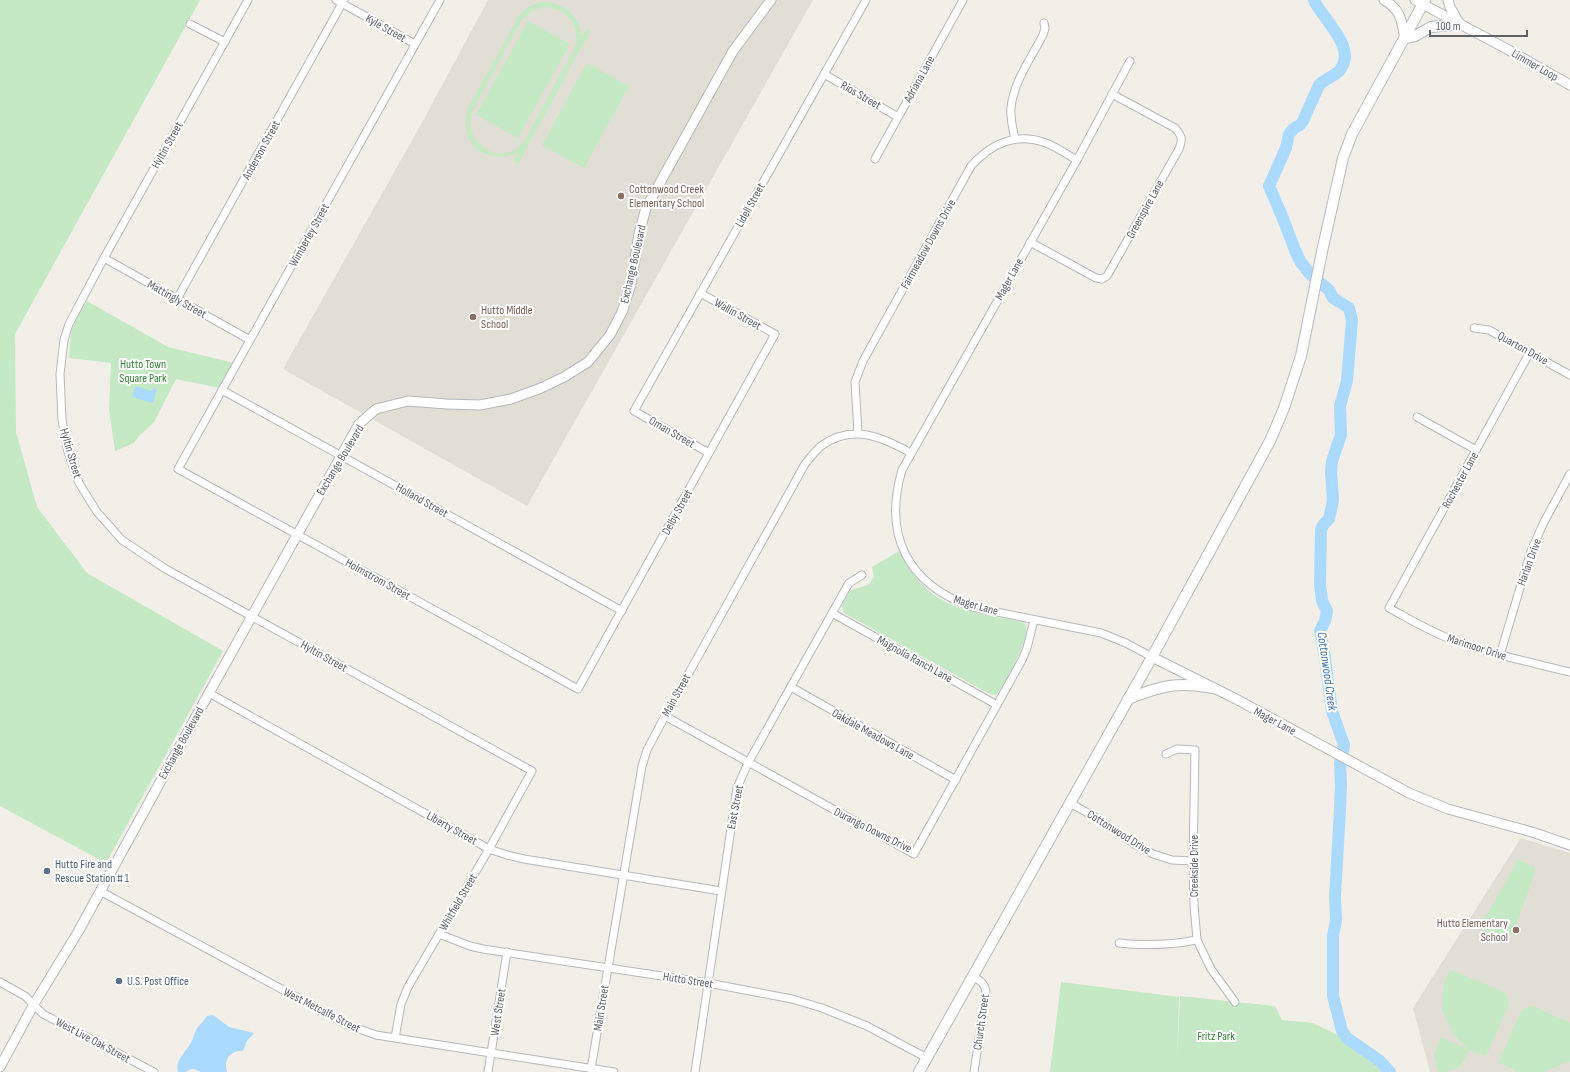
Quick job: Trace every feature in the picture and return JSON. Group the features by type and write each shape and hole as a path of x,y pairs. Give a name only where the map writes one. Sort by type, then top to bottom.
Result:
{"main road":[{"path":"919,1072 974,977 1270,441 1294,382 1301,356 1313,293 1341,166 1352,134 1405,38 1421,1"},
{"path":"1405,38 1415,36 1431,27 1460,24"},
{"path":"1128,699 1146,692 1176,684 1194,684 1213,688"}],"street":[{"name":"Hyltin Street","path":"248,0 104,258 69,324 64,340 60,374 62,420 68,452 79,484 97,512 122,540 164,568 532,771"},
{"name":"Wimberley Street","path":"178,469 440,0"},
{"name":"Exchange Boulevard","path":"0,1068 34,1004 78,932 359,424 376,409 408,401 480,405 511,399 541,388 564,377 588,362 610,335 622,312 631,284 639,234 646,208 733,51 770,0"},
{"name":"Lidell Street","path":"634,411 866,0"},
{"name":"Adriana Lane","path":"875,159 963,0"},
{"path":"1384,0 1395,7 1401,17 1405,38"},
{"path":"1448,0 1450,7 1460,24"},
{"name":"Kyle Street","path":"341,1 415,44"},
{"name":"Anderson Street","path":"178,299 341,1"},
{"name":"Limmer Loop","path":"1421,1 1570,85"},
{"path":"1014,139 1011,115 1014,94 1019,80 1043,35 1045,28 1044,23"},
{"path":"190,24 225,42"},
{"name":"Mager Lane","path":"1130,61 902,470 897,486 895,503 896,522 900,540 910,563 921,577 938,592 953,600 972,606 1113,637 1213,688 1409,793 1448,809 1532,832 1570,845"},
{"name":"Rios Street","path":"824,74 898,117"},
{"name":"Greenspire Lane","path":"1030,242 1096,278 1102,279 1107,276 1179,149 1182,141 1181,135 1175,128 1112,94"},
{"name":"Fairmeadow Downs Drive","path":"858,433 855,382 863,361 872,342 971,166 987,150 1000,143 1014,139 1030,140 1047,144 1076,160"},
{"name":"Mattingly Street","path":"104,258 250,340"},
{"name":"Wallin Street","path":"700,293 775,334"},
{"name":"Quarton Drive","path":"1474,328 1489,330 1570,375"},
{"name":"Delby Street","path":"578,689 775,334"},
{"name":"Rochester Lane","path":"1389,608 1530,352"},
{"name":"Holland Street","path":"222,390 622,611"},
{"name":"Oman Street","path":"634,411 709,453"},
{"path":"1417,417 1476,450"},
{"name":"Main Street","path":"591,1069 642,766 648,750 665,716 805,464 822,446 841,436 858,433 876,436 911,453"},
{"name":"Holmstrom Street","path":"178,469 578,689"},
{"name":"Harlan Drive","path":"1500,655 1531,551 1544,522 1570,474"},
{"name":"East Street","path":"695,1072 737,788 748,763 849,583 862,575"},
{"name":"Marimoor Drive","path":"1389,608 1434,632 1457,642 1500,655 1570,672"},
{"name":"Magnolia Ranch Lane","path":"832,612 997,705"},
{"name":"Durango Downs Drive","path":"665,716 914,854 956,780 1027,648 1034,620"},
{"name":"Oakdale Meadows Lane","path":"791,687 956,780"},
{"name":"Liberty Street","path":"209,693 489,849 506,856 721,891"},
{"name":"Creekside Drive","path":"1166,754 1177,749 1195,750 1193,861 1194,905 1197,940 1211,969 1235,1002"},
{"name":"Whitfield Street","path":"395,1038 401,1004 408,987 489,849 532,771"},
{"name":"Cottonwood Drive","path":"1070,803 1095,817 1136,845 1153,854 1172,860 1193,861"},
{"name":"West Metcalfe Street","path":"100,891 348,1025 376,1035 614,1072"},
{"name":"Hutto Street","path":"439,934 470,946 708,983 792,999 822,1008 867,1026 927,1058"},
{"path":"1119,943 1146,946 1175,944 1197,940"},
{"name":"West Street","path":"488,1072 507,952"},
{"name":"Church Street","path":"974,977 981,981 985,986 986,992 974,1072"},
{"name":"West Live Oak Street","path":"0,982 25,996 43,1014 154,1072"}],"shaded area":[{"path":"488,0 813,0 527,506 283,369 419,128"},
{"name":"Hutto Elementary School","path":"1521,838 1570,853 1570,1072 1430,1072 1413,1008"}],"green space":[{"path":"0,0 200,0 15,334 16,432 37,507 87,573 223,651 106,863 0,806"},
{"path":"542,2 557,4 564,7 574,16 578,22 582,36 587,28 591,30 518,164 513,161 518,153 506,156 494,156 484,153 476,148 469,140 466,130 466,119 469,106 519,15 530,6","holes":["543,7 558,10 570,19 576,31 575,47 523,143 514,150 505,153 495,153 486,149 473,135 470,125 471,114 521,21 532,11"]},
{"path":"528,21 570,44 518,138 476,115"},
{"path":"587,63 629,86 584,168 542,145"},
{"name":"Hutto Town Square Park","path":"87,301 168,347 234,363 220,388 176,379 154,422 139,436 134,443 115,451 109,409 111,363 69,358 71,332 78,315"},
{"path":"899,551 910,570 923,585 936,596 950,604 966,610 1023,622 1025,624 1026,633 1020,651 997,694 993,695 988,693 844,613 842,605 851,590 868,585 874,577 872,567"},
{"path":"1518,860 1535,867 1534,875 1513,934 1503,936 1500,941 1480,927"},
{"path":"1451,970 1506,993 1509,1004 1486,1056 1469,1050 1464,1060 1458,1067 1450,1071 1438,1072 1434,1055 1441,1037 1468,1049 1452,1033 1442,1009 1444,983"},
{"name":"Fritz Park","path":"1061,982 1179,997 1177,1066 1180,996 1275,1006 1282,1020 1313,1023 1380,1056 1394,1072 1050,1072"},
{"path":"1533,1006 1570,1023 1570,1061 1545,1072 1516,1072 1514,1069 1498,1063 1522,1009"}],"water":[{"path":"135,386 152,391 153,388 157,389 153,403 132,397"},
{"path":"213,1015 229,1027 254,1033 247,1041 243,1051 234,1052 231,1054 226,1064 227,1072 201,1072 191,1069 185,1072 178,1072 177,1068 179,1061 191,1043 197,1028 207,1016"}],"waterway":[{"name":"Cottonwood Creek","path":"1314,0 1342,44 1345,53 1344,62 1339,71 1319,85 1303,121 1289,134 1286,148 1269,186 1300,261 1310,274 1329,290 1333,298 1349,308 1352,320 1347,381 1340,406 1341,435 1332,461 1331,472 1333,500 1329,519 1323,525 1321,530 1320,584 1322,601 1327,611 1325,621 1320,631 1332,711 1344,745 1340,763 1341,785 1335,897 1336,920 1333,936 1333,996 1342,1031 1347,1038 1380,1061 1390,1072"}],"place":[{"name":"Cottonwood Creek Elementary School","path":"621,196"},
{"name":"Hutto Middle School","path":"473,317"},
{"name":"Hutto Fire and Rescue Station # 1","path":"47,871"},
{"name":"Hutto Elementary School","path":"1516,930"},
{"name":"U.S. Post Office","path":"119,981"}]}
